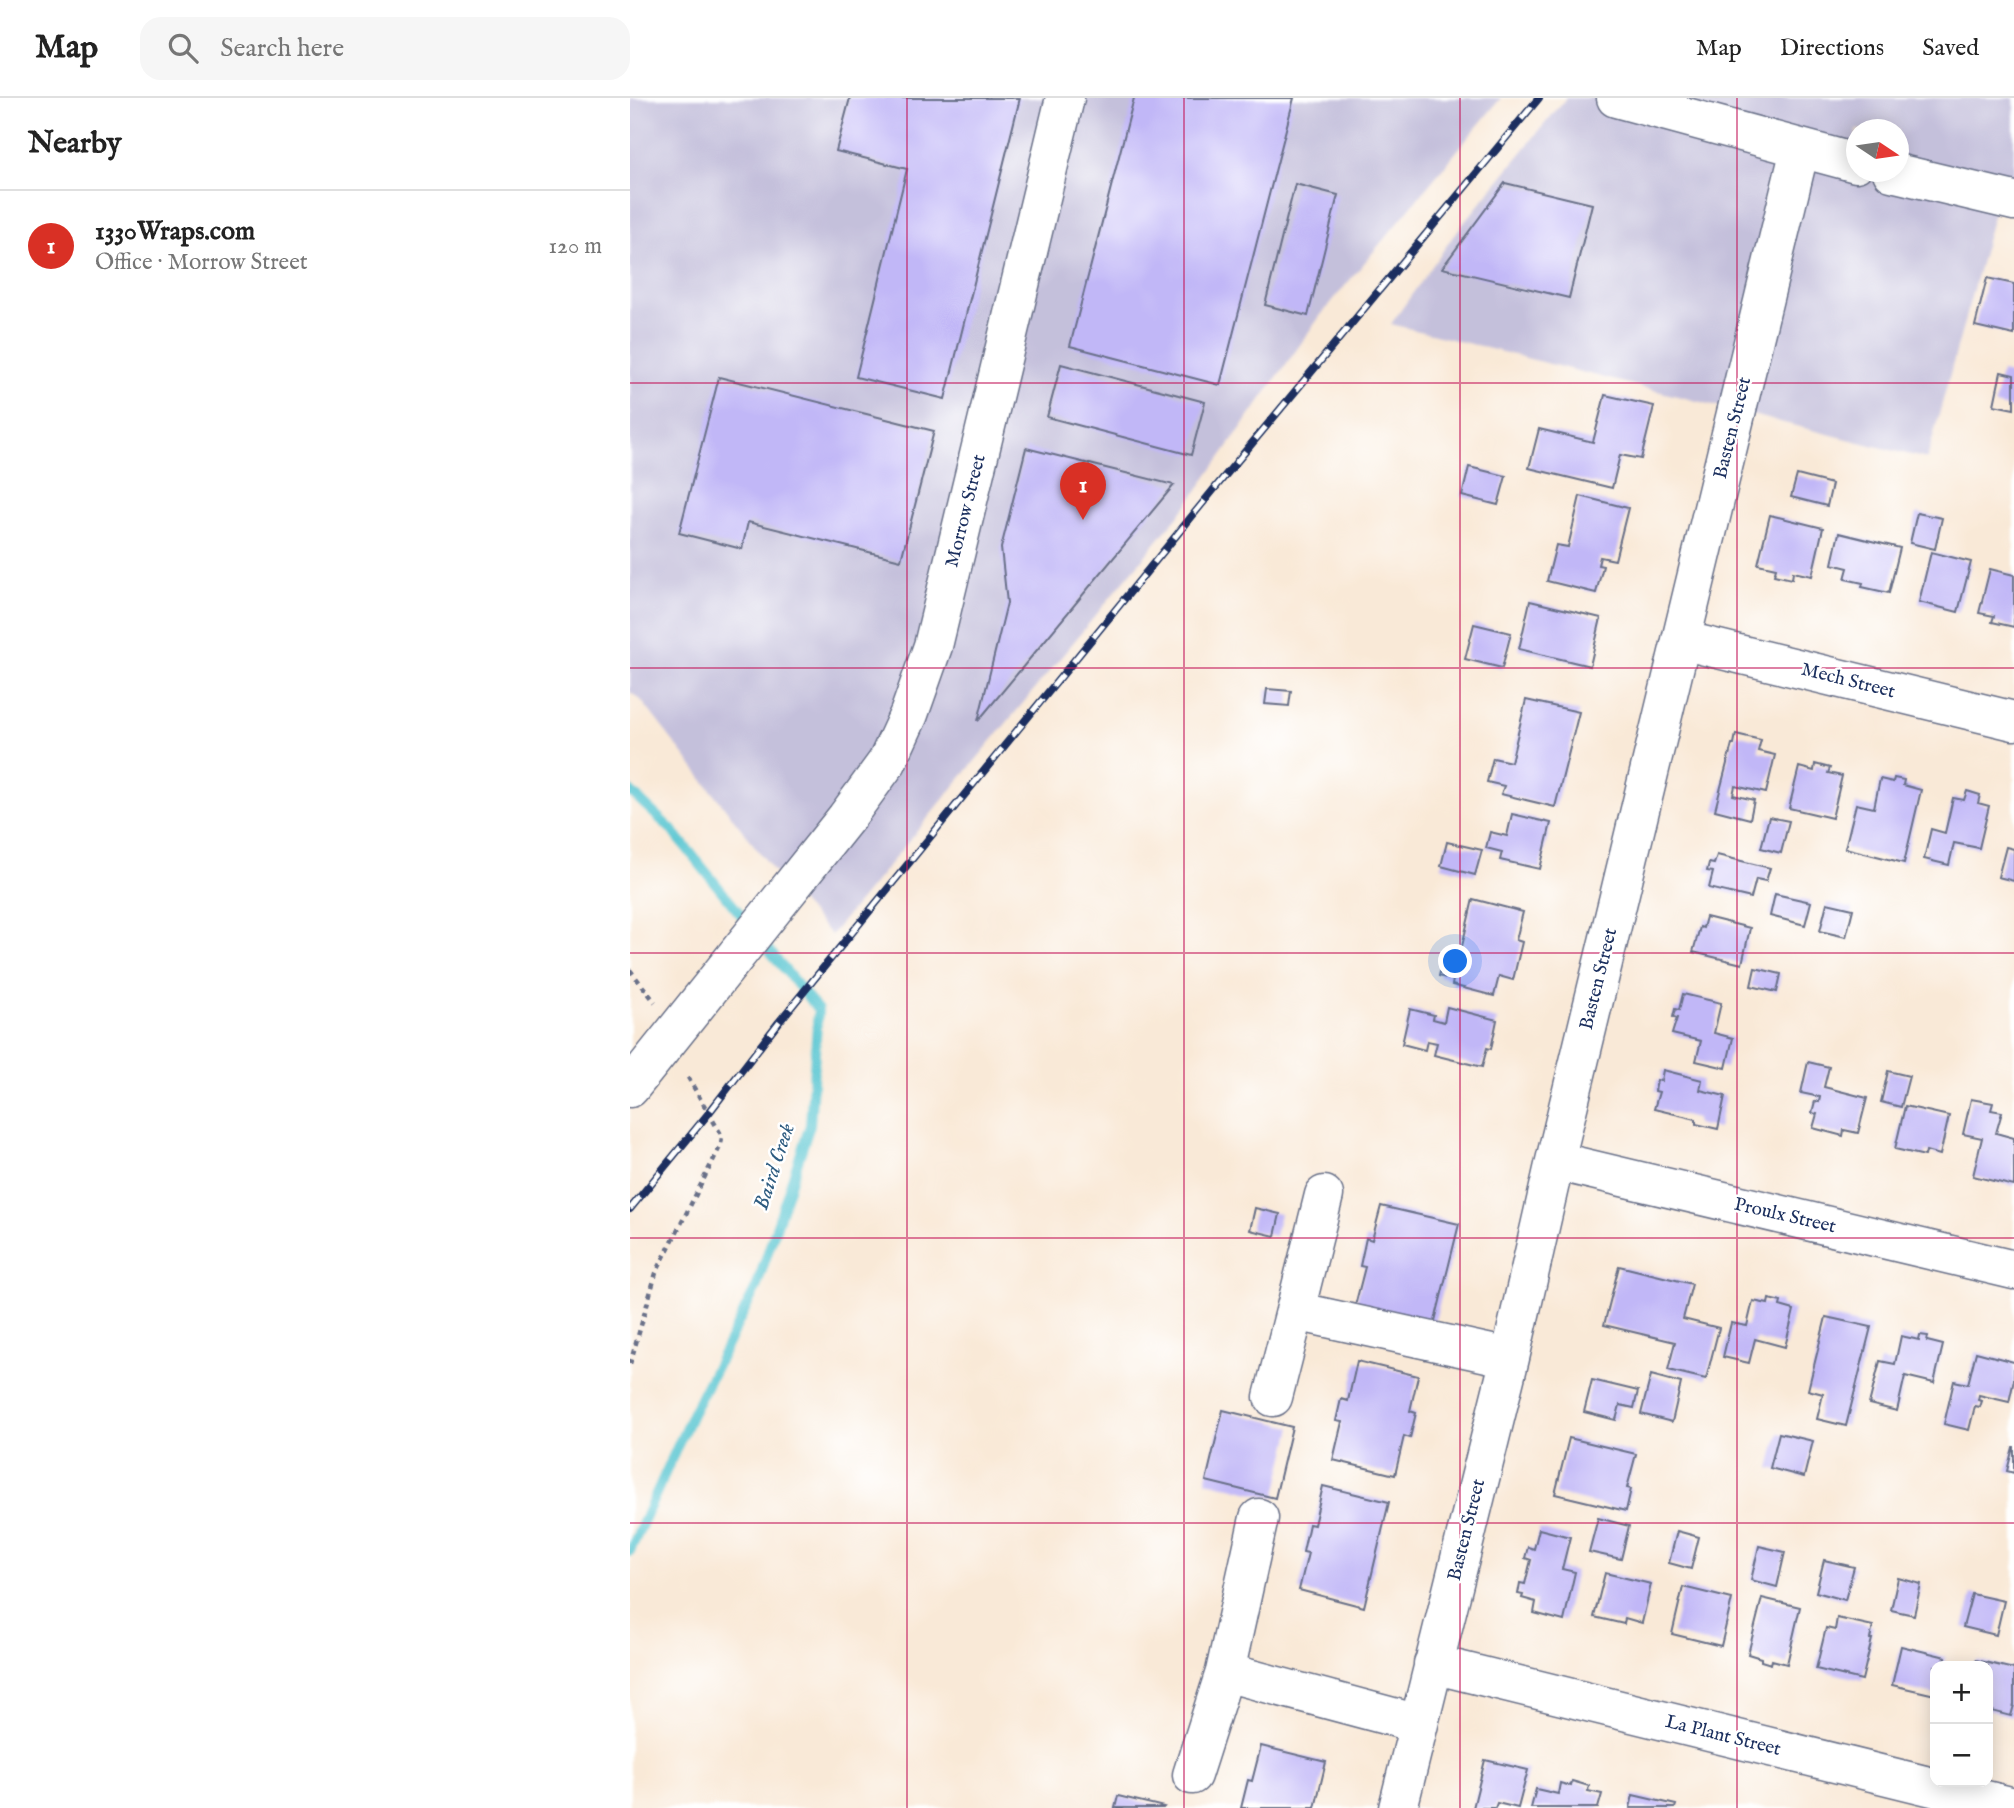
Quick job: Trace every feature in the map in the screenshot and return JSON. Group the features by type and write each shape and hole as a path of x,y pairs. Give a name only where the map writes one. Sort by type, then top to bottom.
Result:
{"street":[{"name":"Morrow Street","path":"674,1035 724,968 846,818 887,762 909,714 933,646 1065,98"},
{"path":"1616,98 1846,160"},
{"name":"Basten Street","path":"1398,1808 1510,1358 1555,1161 1800,149"},
{"path":"1909,176 2014,201"},
{"name":"Mech Street","path":"1681,640 2014,721"},
{"path":"632,1083 674,1035"},
{"name":"Proulx Street","path":"1555,1161 2014,1270"},
{"path":"1273,1397 1324,1195"},
{"path":"1295,1311 1510,1358"},
{"path":"1192,1775 1225,1672 1259,1518"},
{"name":"La Plant Street","path":"1433,1664 2014,1807"},
{"path":"1225,1672 1419,1724"}],"path":[{"path":"630,970 651,994 674,1035 682,1069 722,1136 721,1145 656,1273 630,1364"}],"shaded area":[{"path":"630,98 1501,98 1321,315 1187,505 831,935 788,889 641,700 630,692"},
{"path":"1566,98 2014,98 2014,201 1998,197 1927,459 1391,324 1454,235"}],"building":[{"path":"850,98 1020,98 945,399 856,377 907,169 836,151"},
{"path":"1134,98 1294,98 1220,385 1070,346"},
{"path":"1505,183 1592,204 1569,298 1442,268"},
{"path":"1295,184 1338,195 1308,316 1265,305"},
{"path":"1987,278 2014,284 2014,335 1975,326"},
{"path":"1061,364 1205,402 1191,455 1047,417"},
{"path":"2001,372 2014,375 2014,409 1994,405"},
{"path":"719,377 934,431 901,560 748,522 742,549 679,533"},
{"path":"1605,395 1654,406 1641,459 1620,455 1612,488 1529,468 1539,429 1593,442"},
{"path":"1026,448 1174,485 978,721 1007,603 1001,548"},
{"path":"1469,467 1506,476 1498,505 1462,496"},
{"path":"1797,475 1832,484 1827,506 1791,497"},
{"path":"1580,496 1628,508 1615,560 1600,557 1598,565 1603,566 1596,593 1547,581 1556,545 1568,547"},
{"path":"1917,513 1942,518 1935,549 1910,543"},
{"path":"1770,515 1823,528 1812,576 1793,572 1792,579 1774,575 1776,568 1758,564"},
{"path":"1839,533 1900,548 1889,593 1862,587 1863,583 1845,579 1848,568 1832,564"},
{"path":"1931,552 1971,562 1958,612 1919,602"},
{"path":"1990,569 2014,575 2014,627 1992,622 1994,616 1979,613"},
{"path":"1530,601 1601,618 1590,666 1519,649"},
{"path":"1474,624 1511,633 1502,668 1465,659"},
{"path":"1267,689 1291,691 1289,706 1265,704"},
{"path":"1526,700 1579,712 1555,807 1501,794 1504,786 1487,782 1493,758 1511,762"},
{"path":"1736,734 1761,740 1758,751 1775,755 1766,793 1735,786 1733,795 1754,800 1750,819 1715,810"},
{"path":"1815,764 1830,768 1828,773 1842,776 1832,818 1789,808 1799,767 1814,771"},
{"path":"1894,778 1904,780 1903,785 1921,790 1904,863 1845,848 1856,804 1874,808 1880,779 1893,782"},
{"path":"1967,791 1980,795 1978,803 1989,806 1979,848 1954,843 1949,865 1924,859 1931,829 1945,833 1953,798 1964,800"},
{"path":"1512,814 1551,823 1540,869 1500,860 1502,852 1486,848 1490,832 1507,836"},
{"path":"1769,817 1789,821 1781,853 1761,848"},
{"path":"1447,842 1482,850 1475,875 1441,866"},
{"path":"2006,847 2014,849 2014,881 1998,877"},
{"path":"1717,855 1770,868 1766,881 1756,879 1751,898 1709,888 1713,872 1707,871 1709,863 1714,864"},
{"path":"1775,894 1811,902 1805,925 1770,916"},
{"path":"1473,899 1523,912 1516,940 1522,942 1513,980 1499,976 1494,996 1452,985 1453,980 1439,976 1445,951 1460,955"},
{"path":"1827,903 1853,909 1846,937 1820,931"},
{"path":"1706,917 1750,928 1742,964 1693,952 1700,927 1703,928"},
{"path":"1755,968 1781,974 1777,992 1751,986"},
{"path":"1683,994 1721,1003 1714,1033 1733,1038 1726,1068 1696,1061 1701,1041 1672,1034 1677,1018 1673,1017 1675,1009 1679,1010"},
{"path":"1447,1007 1497,1020 1491,1049 1487,1048 1482,1067 1434,1055 1437,1043 1427,1041 1425,1050 1402,1044 1410,1009 1434,1015 1433,1019 1444,1022"},
{"path":"1808,1062 1829,1067 1824,1087 1867,1098 1858,1133 1844,1130 1843,1136 1813,1128 1817,1114 1812,1113 1815,1101 1819,1102 1820,1097 1801,1093"},
{"path":"1663,1070 1702,1080 1700,1090 1725,1096 1718,1129 1696,1124 1696,1119 1654,1109 1659,1092 1655,1091 1657,1080 1661,1081"},
{"path":"1888,1071 1909,1076 1901,1107 1881,1102"},
{"path":"1971,1099 1993,1103 1991,1110 2002,1112 1996,1133 2014,1138 2014,1186 1973,1176 1982,1138 1963,1134"},
{"path":"1905,1106 1949,1116 1940,1155 1926,1151 1925,1156 1895,1149"},
{"path":"1381,1206 1459,1224 1434,1325 1355,1306 1365,1267 1360,1266 1366,1238 1372,1240"},
{"path":"1255,1208 1280,1214 1275,1236 1250,1230"},
{"path":"1619,1266 1692,1284 1683,1319 1719,1328 1706,1379 1668,1370 1675,1342 1604,1325"},
{"path":"1769,1299 1794,1310 1785,1347 1755,1339 1749,1363 1723,1357 1731,1323 1747,1326 1753,1301 1768,1304"},
{"path":"1826,1317 1871,1327 1846,1426 1817,1419 1823,1394 1808,1390"},
{"path":"1920,1335 1928,1336 1927,1341 1943,1345 1934,1383 1905,1376 1897,1411 1869,1404 1880,1361 1895,1364 1901,1336 1919,1340"},
{"path":"1976,1352 2014,1362 2014,1380 2009,1402 1979,1395 1978,1400 1982,1401 1980,1407 1975,1406 1969,1430 1944,1424 1954,1381 1968,1384"},
{"path":"1357,1361 1418,1376 1410,1411 1416,1413 1410,1438 1404,1436 1395,1475 1333,1460 1342,1422 1336,1421 1341,1399 1348,1401"},
{"path":"1651,1375 1681,1383 1672,1422 1641,1414"},
{"path":"1592,1380 1638,1391 1634,1408 1620,1405 1616,1420 1584,1412"},
{"path":"1223,1410 1292,1427 1275,1498 1206,1481"},
{"path":"1779,1433 1813,1441 1804,1477 1770,1468"},
{"path":"1569,1438 1636,1454 1627,1488 1631,1489 1626,1511 1555,1494"},
{"path":"2014,1447 2014,1473 2007,1471"},
{"path":"1323,1486 1389,1502 1364,1607 1299,1590 1308,1553 1303,1552 1309,1524 1314,1525"},
{"path":"1598,1518 1629,1526 1621,1559 1589,1552"},
{"path":"1539,1529 1570,1537 1562,1569 1575,1572 1564,1621 1534,1613 1536,1602 1518,1594 1520,1583 1525,1584 1531,1560 1525,1558 1528,1547 1534,1549"},
{"path":"1677,1531 1699,1537 1691,1569 1669,1563"},
{"path":"1759,1546 1785,1552 1777,1587 1751,1580"},
{"path":"1824,1560 1854,1567 1845,1600 1816,1592"},
{"path":"1605,1573 1651,1584 1642,1623 1625,1618 1624,1624 1594,1617"},
{"path":"1898,1578 1921,1584 1914,1615 1891,1610"},
{"path":"1683,1587 1732,1599 1721,1646 1672,1634"},
{"path":"1972,1594 2004,1601 1996,1635 1963,1627"},
{"path":"1762,1598 1800,1607 1787,1664 1772,1660 1771,1664 1748,1654"},
{"path":"1837,1618 1873,1626 1862,1680 1816,1669 1826,1628 1835,1630"},
{"path":"1901,1646 1946,1657 1945,1661 1930,1661 1930,1694 1892,1685"},
{"path":"1993,1664 2014,1669 2014,1705 2011,1716 1993,1711"},
{"path":"1261,1746 1326,1762 1315,1808 1241,1808 1248,1780 1252,1781"},
{"path":"1485,1760 1528,1770 1518,1808 1497,1803 1495,1808 1473,1808"},
{"path":"1572,1781 1589,1786 1588,1791 1602,1794 1598,1808 1531,1808 1536,1789 1558,1794 1560,1783 1571,1786"},
{"path":"1633,1795 1676,1805 1675,1808 1630,1808"},
{"path":"1118,1796 1164,1807 1115,1808"}],"waterway":[{"name":"Baird Creek","path":"630,791 672,830 750,926"},
{"name":"Baird Creek","path":"630,1551 692,1414 756,1288 810,1125 818,1010 759,938"}],"railway":[{"path":"630,1209 779,1022 1224,477 1539,98"}],"place":[{"name":"1330Wraps.com","path":"1083,520"}]}
